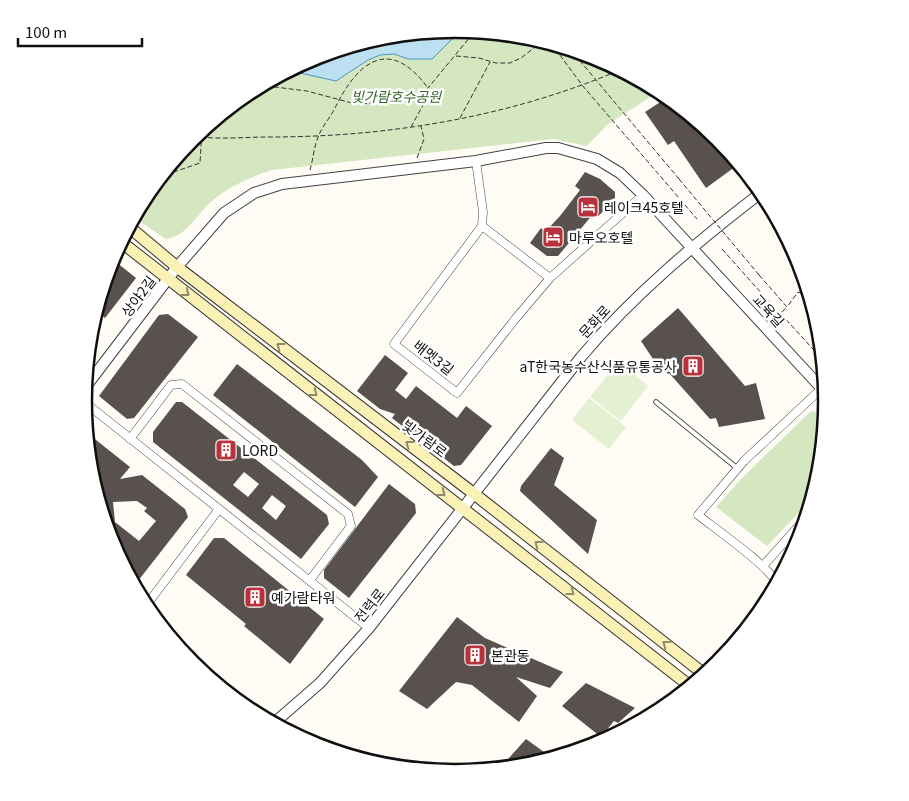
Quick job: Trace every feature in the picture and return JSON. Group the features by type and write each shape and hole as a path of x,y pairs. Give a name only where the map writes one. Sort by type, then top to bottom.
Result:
{"main road":[{"name":"빛가람로","path":"136,227 177,267 473,493 698,669"},
{"path":"126,246 684,681"}],"street":[{"path":"177,267 224,213 240,200 265,188 282,184 476,161 558,148 603,162 620,173 643,194 693,247"},
{"path":"476,161 483,212 482,226 550,278"},
{"name":"배멧3길","path":"482,226 394,344 457,393 550,278 643,194"},
{"name":"문화로","path":"473,493 580,357 612,320 693,247 755,198"},
{"name":"교육길","path":"693,247 817,383"},
{"name":"상야2길","path":"92,379 177,267"},
{"path":"130,439 171,384 182,384 190,390 348,514 351,526 310,580"},
{"path":"772,576 763,566 698,516 737,468 818,396"},
{"path":"92,408 369,628"},
{"name":"전력로","path":"280,719 320,683 369,628 473,493"},
{"path":"151,600 219,509"},
{"path":"763,566 792,534"}],"lane":[{"path":"656,402 737,468"}],"path":[{"path":"272,87 307,91 338,100 368,105 388,104 408,98 428,88 469,38"},
{"path":"455,56 510,63 521,58 536,47"},
{"path":"559,53 582,85 697,219"},
{"path":"310,171 318,137 338,100 366,66 378,60 392,58 414,69 428,88"},
{"path":"579,60 787,306"},
{"path":"459,119 490,61"},
{"path":"204,138 318,137 410,128 520,106 612,73"},
{"path":"410,128 423,106 428,88"},
{"path":"417,159 424,139 421,126"},
{"path":"173,172 200,163 201,141"},
{"path":"722,249 814,350"},
{"path":"780,314 798,292 801,293"}],"green space":[{"name":"빛가람호수공원","path":"431,38 478,38 525,44 593,65 636,86 652,96 608,124 587,146 553,139 272,170 226,190 207,205 180,234 166,239 139,221 167,180 198,144 234,113 273,86 316,65 361,50 384,44"},
{"path":"618,362 648,386 621,421 590,397"},
{"path":"589,398 626,427 609,449 572,420"},
{"path":"811,411 817,414 811,471 800,512 767,546 716,507 743,477"}],"water":[{"path":"431,38 453,38 432,59 408,59 394,54 380,55 368,60 336,81 299,73 338,57 384,44"}],"building":[{"path":"660,102 694,128 733,168 706,188 674,141 668,145 645,112"},
{"name":"레이크45호텔","path":"585,172 600,179 615,192 615,201 598,216 594,213 558,256 547,256 530,243 541,228 545,232 560,216 580,190 575,186"},
{"path":"118,264 136,278 105,318 102,315"},
{"name":"aT한국농수산식품유통공사","path":"678,308 745,386 756,383 765,419 719,427 716,418 710,419 669,373 653,359 641,341"},
{"path":"168,314 198,337 134,418 127,419 99,396 159,315"},
{"path":"385,355 408,373 395,390 406,399 416,386 457,418 466,406 492,426 461,465 454,466 392,418 395,414 380,409 357,391"},
{"path":"237,364 362,460 378,477 355,507 213,395"},
{"path":"176,402 182,402 327,515 329,524 301,559 153,442 153,432","holes":["244,472 259,484 248,497 233,485","272,495 286,506 276,520 262,508"]},
{"path":"94,438 130,467 120,479 142,475 185,509 188,517 139,580 119,539 104,494 98,471","holes":["137,501 147,508 144,511 156,521 139,541 115,522 113,502"]},
{"path":"551,448 564,458 554,485 597,520 588,554 520,491 521,486"},
{"path":"389,484 415,504 416,513 349,598 324,578 324,570"},
{"name":"예가람타워","path":"214,538 224,538 324,619 290,664 244,626 246,624 186,575"},
{"name":"본관동","path":"457,617 485,638 563,672 550,688 516,677 537,696 519,722 472,685 456,682 427,709 399,691"},
{"path":"586,683 635,708 618,723 614,721 607,730 597,734 562,706"},
{"path":"526,739 544,752 525,757 508,759"}],"place":[{"name":"레이크45호텔","path":"588,207"},
{"name":"마루오호텔","path":"553,237"},
{"name":"aT한국농수산식품유통공사","path":"693,366"},
{"name":"LORD","path":"226,450"},
{"name":"예가람타워","path":"255,597"},
{"name":"본관동","path":"475,655"}]}
